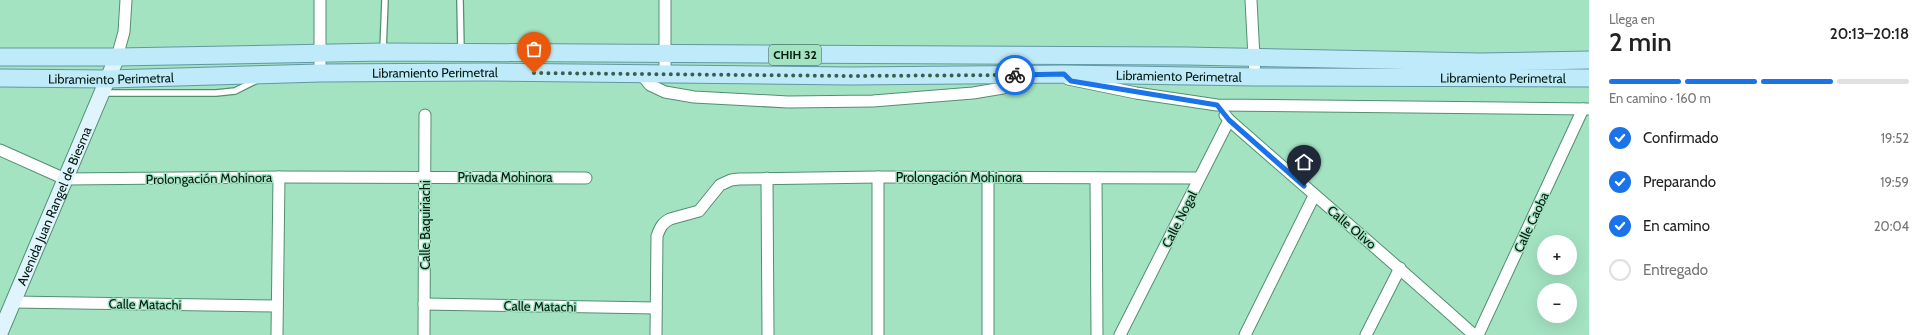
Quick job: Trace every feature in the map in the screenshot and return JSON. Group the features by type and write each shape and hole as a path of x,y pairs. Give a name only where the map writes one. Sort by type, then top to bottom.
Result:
{"main road":[{"name":"Libramiento Perimetral","path":"0,57 117,57 320,52 461,52 1120,56 1480,62 1589,60"},
{"name":"Libramiento Perimetral","path":"0,78 106,86 183,85 266,74 320,73 850,76 1064,74 1255,77 1589,78"}],"street":[{"path":"117,57 124,32 126,0"},
{"path":"320,0 320,73"},
{"path":"665,0 665,74"},
{"path":"1251,0 1255,77"},
{"name":"Avenida Juan Rangel de Biesma","path":"0,333 117,57"},
{"path":"641,74 650,85 665,92 694,97 788,102 873,101 973,93 1003,88 1021,81 1028,75"},
{"path":"1064,74 1071,81 1217,105 1586,109"},
{"path":"1217,105 1229,120"},
{"name":"Calle Caoba","path":"1478,335 1586,109"},
{"name":"Calle Baquiriachi","path":"424,335 425,115"},
{"name":"Calle Nogal","path":"1120,335 1229,120"},
{"name":"Calle Olivo","path":"1229,120 1314,196 1400,268 1474,335"},
{"name":"Prolongación Mohinora","path":"0,150 65,179 425,177"},
{"path":"277,335 276,306 279,177"},
{"name":"Privada Mohinora","path":"425,177 586,178"},
{"path":"878,177 878,335"},
{"name":"Prolongación Mohinora","path":"656,308 657,236 660,228 665,221 699,211 705,206 720,185 731,180 767,178 878,177 1199,178"},
{"path":"988,177 988,335"},
{"path":"767,178 768,335"},
{"path":"1096,178 1097,335"},
{"path":"1245,335 1314,196"},
{"path":"1366,335 1400,268"},
{"name":"Calle Matachi","path":"13,302 276,306"},
{"name":"Calle Matachi","path":"424,304 656,308"},
{"path":"656,308 656,335"}],"lane":[{"path":"383,52 385,0"},
{"path":"460,0 461,52"}],"way so far":[{"path":"534,73 850,76 1015,75"}],"route":[{"path":"1015,75 1064,74 1071,81 1136,93 1217,105 1229,120 1304,186"}]}
